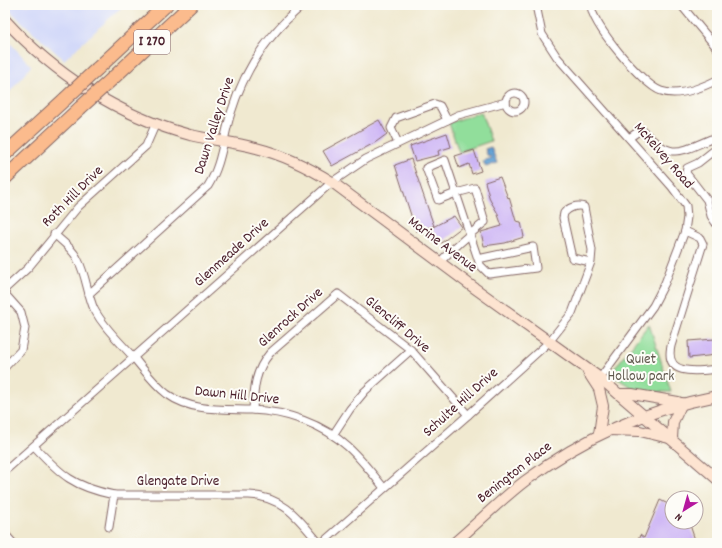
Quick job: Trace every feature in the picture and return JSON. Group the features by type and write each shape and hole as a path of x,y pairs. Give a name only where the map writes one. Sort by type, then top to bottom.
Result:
{"highway":[{"name":"I 270","path":"5,154 166,5"},
{"name":"I 270","path":"5,178 191,5"}],"main road":[{"name":"Marine Avenue","path":"5,20 35,50 56,67 95,95 113,104 156,123 189,134 224,143 254,147 282,155 308,166 600,378 717,479"},
{"path":"585,368 599,389 603,406 604,432"},
{"path":"619,394 632,394 682,403"},
{"path":"604,432 644,415 682,403 717,396"},
{"path":"604,432 640,432 672,440 672,422 682,403"},
{"name":"Benington Place","path":"454,543 524,482 563,455 604,432"}],"street":[{"name":"Dawn Valley Drive","path":"89,294 208,186 216,174 230,114 245,76 262,48 281,24 303,5"},
{"name":"McKelvey Road","path":"536,5 542,34 548,45 686,206 687,217 684,231 658,298 600,378"},
{"path":"591,5 591,11 597,24 642,79 651,87 662,91 681,92 717,80"},
{"path":"681,5 717,48"},
{"name":"Glenmeade Drive","path":"5,471 332,182 366,159 447,120 458,115 506,102"},
{"path":"398,143 392,128 392,123 396,118 435,104 440,106 447,120"},
{"name":"Roth Hill Drive","path":"5,289 28,268 54,234 78,207 146,146 156,123"},
{"path":"629,138 639,131 643,131 662,149 672,152 681,152 712,139 717,142"},
{"path":"717,148 698,164 687,168 686,173 707,200 711,216 717,225"},
{"path":"440,262 470,234 485,222 475,188 456,193 438,200 426,168 445,160 456,193 470,234 478,259 480,265 489,274 536,268 533,247 478,259"},
{"name":"Schulte Hill Drive","path":"321,543 549,342 572,313 591,262 592,250 584,207 580,206 568,208 564,213 564,218 572,258 591,262"},
{"path":"684,231 700,238 703,244 670,346 670,357 678,367 686,371 717,369"},
{"name":"Dawn Hill Drive","path":"54,234 70,248 79,261 89,294 95,309 104,324 154,382 167,394 185,403 215,410 253,410 281,414 306,421 333,435 349,448 384,488"},
{"path":"5,294 22,312 25,328 21,350 5,367"},
{"name":"Glencliff Drive","path":"338,294 411,350 468,415"},
{"name":"Glenrock Drive","path":"253,410 254,386 261,363 270,353 338,294"},
{"path":"333,435 350,409 365,391 411,350"},
{"name":"Glengate Drive","path":"34,446 66,477 84,487 114,495 260,496 285,506 321,543"},
{"path":"109,527 114,495"},
{"path":"5,534 13,543"}],"shaded area":[{"path":"6,5 124,5 64,60 11,12"},
{"path":"5,37 31,66 5,98"}],"green space":[{"path":"481,112 491,141 459,152 449,123"},
{"name":"Quiet Hollow park","path":"649,324 671,392 639,392 610,374"}],"water":[{"path":"491,147 497,163 486,167 483,161 491,158 490,156 488,157 485,149"}],"building":[{"path":"379,120 387,134 376,142 332,166 323,151"},
{"path":"447,133 451,147 438,151 439,155 415,161 410,146"},
{"path":"474,150 481,171 472,174 469,164 459,168 455,156"},
{"path":"411,159 434,226 416,231 395,165"},
{"path":"500,177 508,198 509,197 516,221 521,222 524,237 505,243 484,246 481,232 502,226 497,212 490,200 485,182"},
{"path":"454,216 462,227 441,243 431,228"},
{"path":"717,340 716,355 689,358 688,341"},
{"path":"660,500 664,502 664,530 692,530 696,543 637,543 640,535 644,538"}]}
